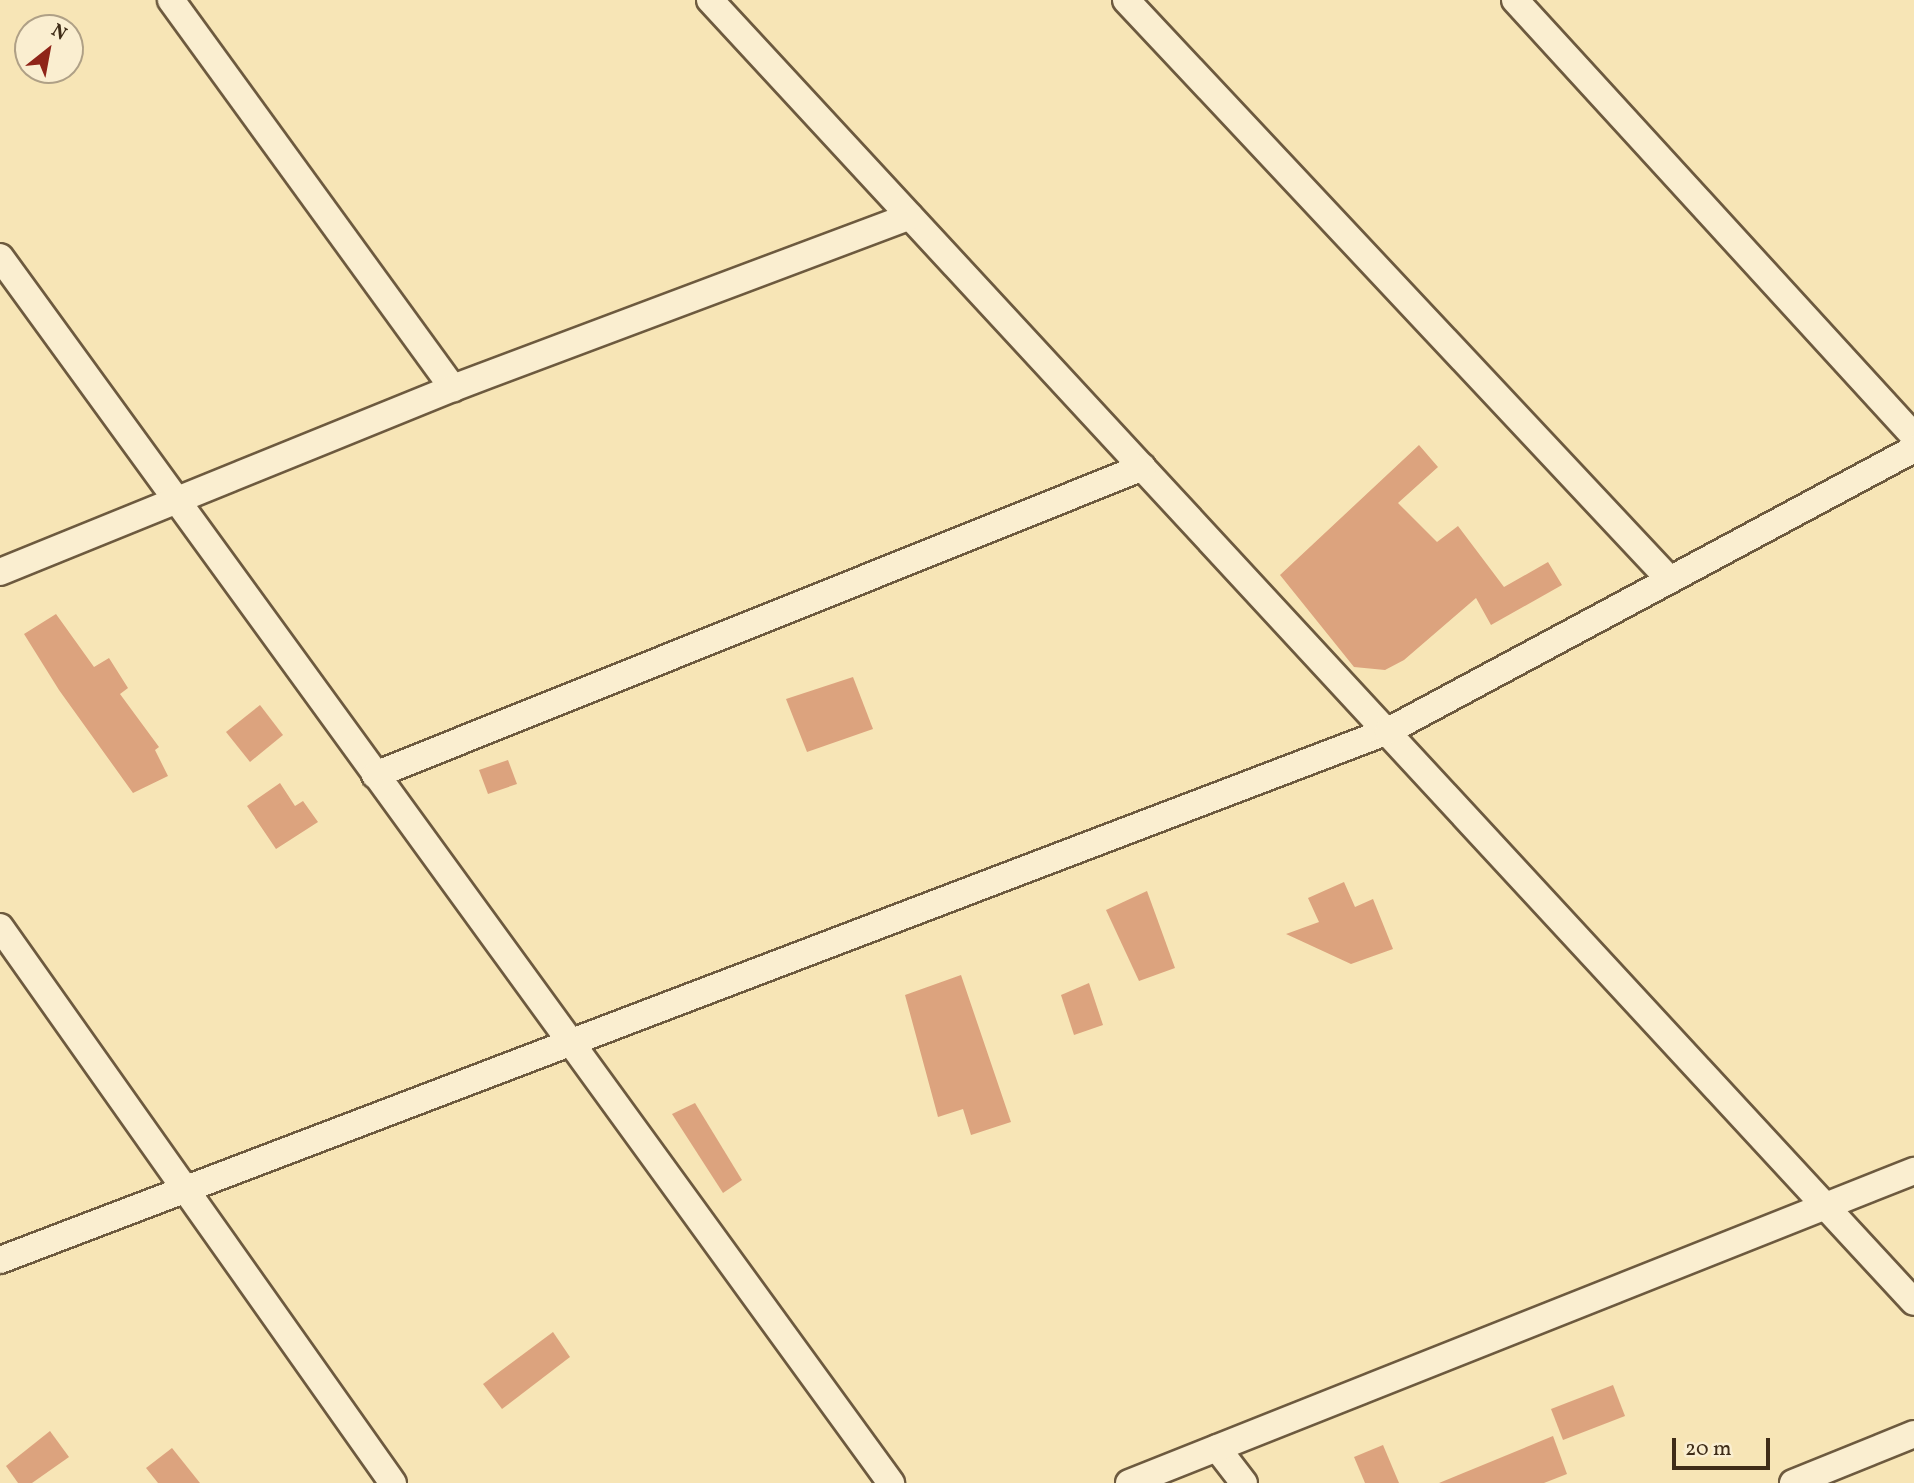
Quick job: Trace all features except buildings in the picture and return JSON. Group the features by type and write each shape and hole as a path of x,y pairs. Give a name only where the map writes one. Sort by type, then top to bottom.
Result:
{"street":[{"path":"172,0 453,388"},
{"path":"710,0 1914,1302"},
{"path":"1126,0 1670,580"},
{"path":"1515,0 1914,436"},
{"path":"0,572 175,497 453,388 910,216"},
{"path":"0,257 569,1044 891,1483"},
{"path":"0,1260 1388,731 1914,449"},
{"path":"375,775 1143,467"},
{"path":"0,926 393,1483"},
{"path":"1129,1483 1914,1171"},
{"path":"1793,1483 1914,1434"},
{"path":"1217,1448 1244,1483"}]}
